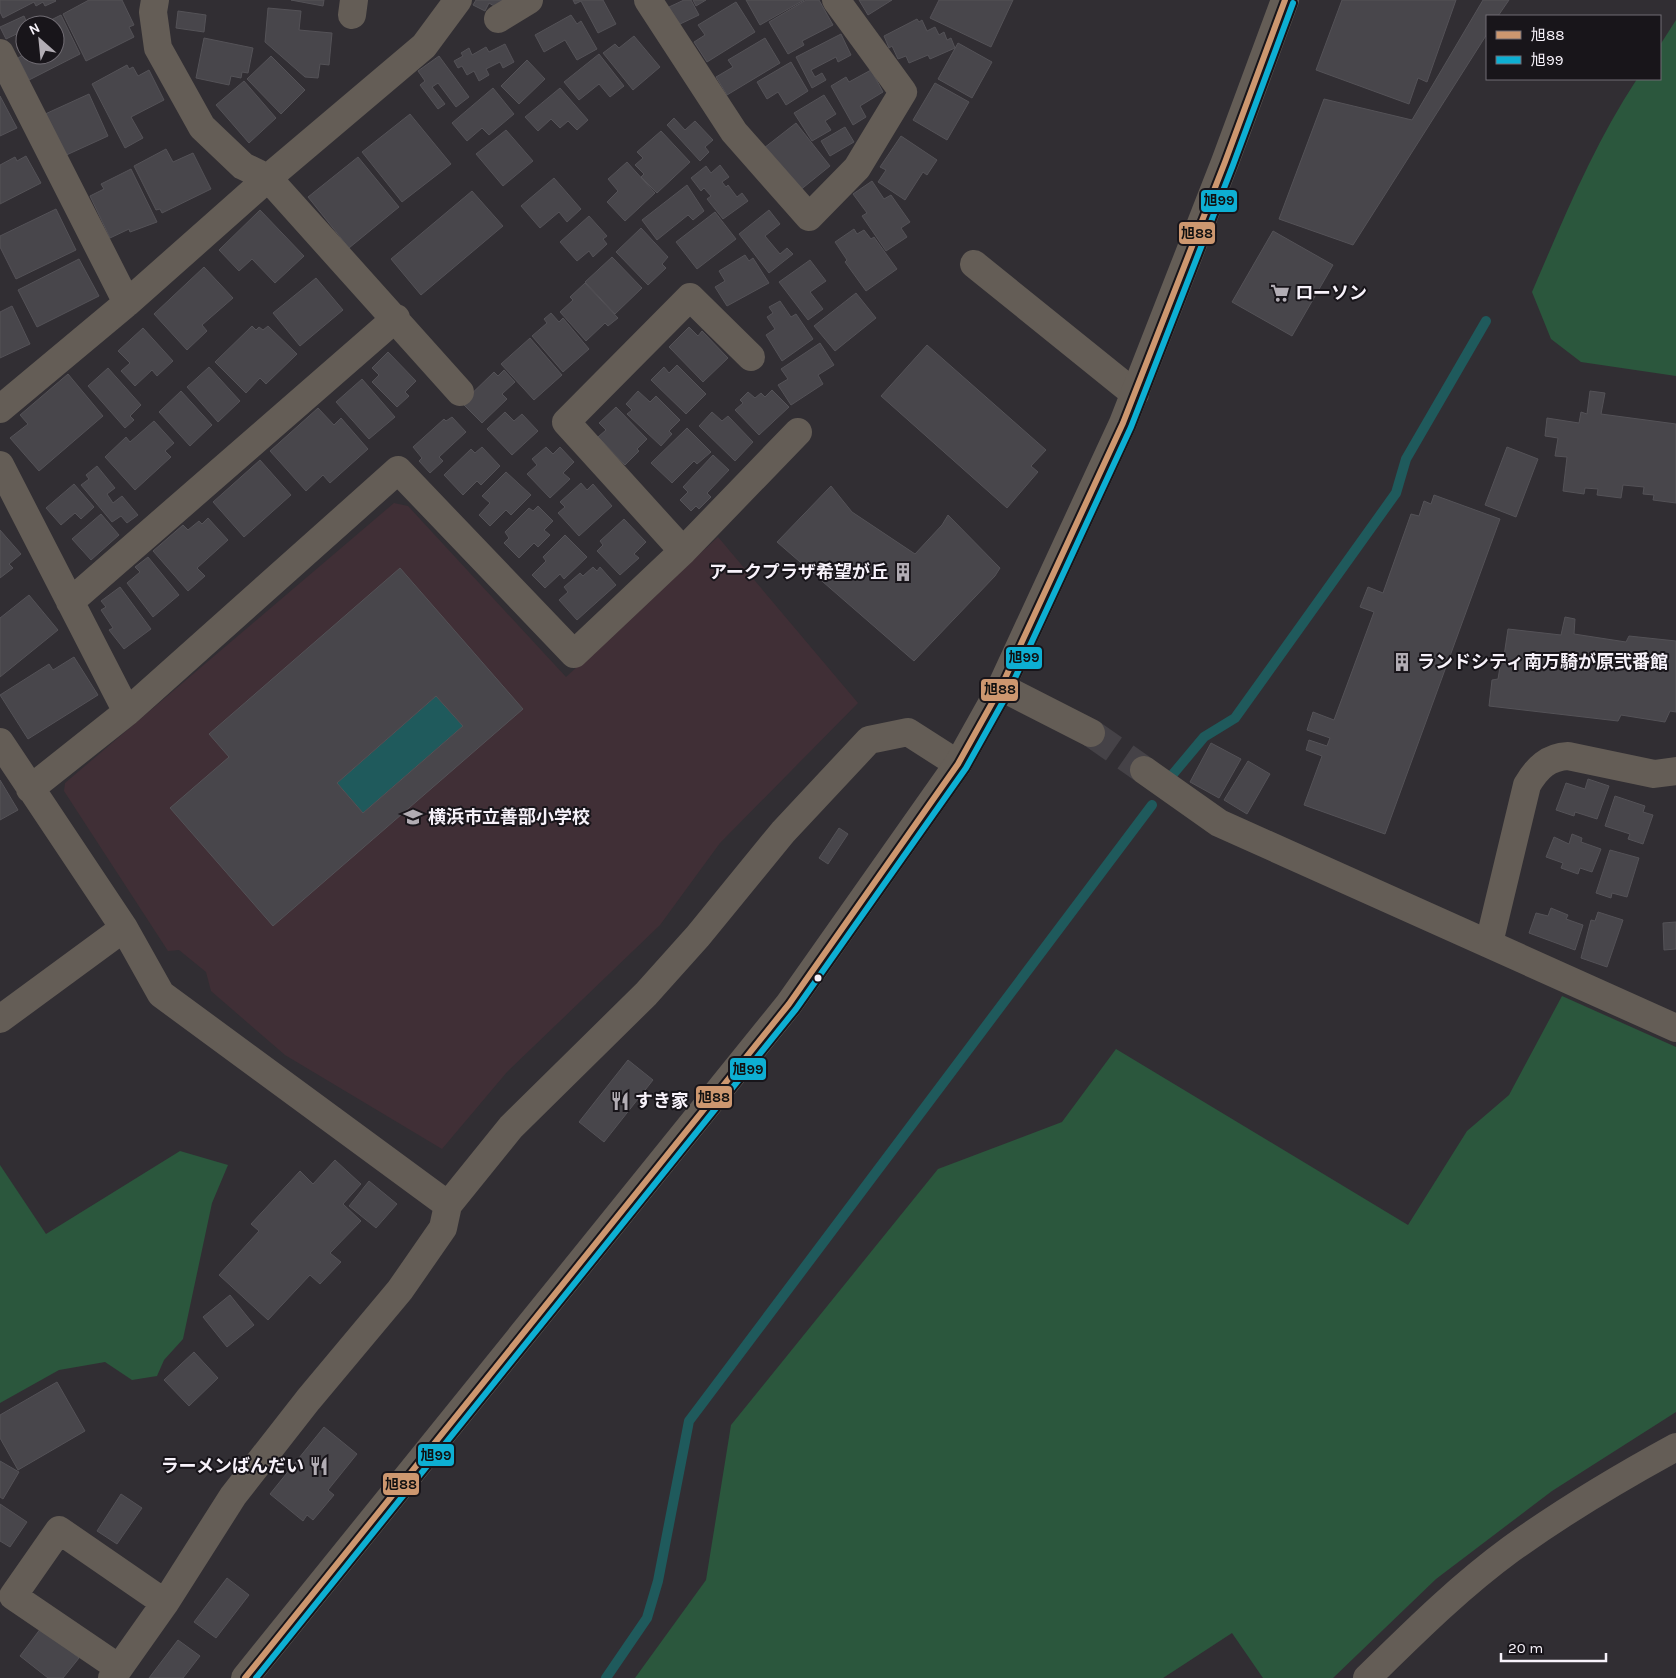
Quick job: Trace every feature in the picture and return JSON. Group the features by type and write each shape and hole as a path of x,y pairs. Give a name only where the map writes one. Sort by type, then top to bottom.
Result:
{"street":[{"path":"0,409 127,303 268,178 393,61 424,46 458,0"},
{"path":"498,19 529,0"},
{"path":"648,0 734,132 809,217 857,168 903,92 836,0"},
{"path":"245,1678 789,1004 958,764 1001,687 1123,423 1225,162 1285,0"},
{"path":"152,4 158,48 202,126 243,166 268,178 396,318 460,392"},
{"path":"0,53 127,303"},
{"path":"974,264 1135,394"},
{"path":"683,551 566,422 690,297 751,357"},
{"path":"70,602 396,318"},
{"path":"30,789 127,712 398,470 574,654 683,551 798,432"},
{"path":"0,465 127,712"},
{"path":"1001,687 1091,733"},
{"path":"165,1604 59,1530 13,1596 115,1673 165,1604 233,1496 308,1400 400,1290 443,1228 448,1205 511,1127 646,994 698,936 783,832 869,740 908,732 958,764"},
{"path":"0,742 124,928 161,994 448,1205"},
{"path":"1489,943 1527,784 1537,769 1556,757 1568,756 1654,774 1676,771"},
{"path":"1144,770 1219,823 1676,1028"},
{"path":"0,1019 124,928"},
{"path":"1367,1678 1426,1620 1510,1549 1600,1489 1676,1447"}],"shaded area":[{"name":"横浜市立善部小学校","path":"394,503 408,506 566,677 718,537 858,703 720,843 660,925 507,1072 442,1149 285,1055 211,991 206,972 179,950 168,951 64,791 65,783"}],"green space":[{"path":"1676,20 1676,376 1581,362 1551,339 1532,292 1580,183 1621,104 1636,80 1661,80 1661,43"},
{"path":"1562,996 1676,1047 1676,1412 1552,1491 1436,1579 1333,1678 1263,1678 1232,1633 1163,1678 635,1678 706,1580 731,1425 938,1169 1062,1122 1116,1049 1408,1225 1467,1131 1509,1095"},
{"path":"180,1151 228,1165 212,1203 183,1339 164,1360 157,1376 132,1380 105,1362 59,1370 0,1403 0,1165 46,1234"}],"water":[{"path":"436,696 463,726 363,813 337,783"}],"building":[{"path":"0,0 56,1 45,6 43,2 36,6 34,2 3,18 0,12"},
{"path":"89,0 122,0 134,25 129,27 134,37 86,61 63,14"},
{"path":"291,0 324,0 323,6"},
{"path":"476,0 504,0 499,9 489,3 485,11 473,5"},
{"path":"573,0 603,0 616,24 598,33 581,1 575,4"},
{"path":"684,0 691,0 699,15 678,25 669,7"},
{"path":"693,0 706,0 696,6"},
{"path":"746,0 804,0 760,25"},
{"path":"806,0 819,0 833,25 802,41 804,45 788,54 769,22"},
{"path":"859,0 892,0 868,15"},
{"path":"939,0 1013,0 991,47 930,18"},
{"path":"1342,0 1456,0 1427,82 1418,78 1409,104 1316,70"},
{"path":"1483,0 1509,0 1499,15 1486,15 1486,36 1353,245 1279,219 1324,99 1412,120"},
{"path":"736,2 755,32 707,62 694,42 705,35 698,25"},
{"path":"268,8 301,11 299,30 332,33 329,65 320,64 318,78 305,77 265,42"},
{"path":"178,11 206,15 204,32 176,28"},
{"path":"571,15 577,24 581,21 597,49 577,60 565,40 544,52 535,35"},
{"path":"917,19 919,22 922,20 927,31 935,27 939,35 944,32 947,40 951,38 955,48 930,59 928,55 909,63 906,56 898,59 892,46 889,48 884,36"},
{"path":"15,20 15,35 6,39 0,27"},
{"path":"65,23 80,54 65,62"},
{"path":"841,34 851,55 838,62 836,57 811,70 815,77 822,73 826,80 812,88 796,57"},
{"path":"634,36 660,67 633,90 603,53 615,44 619,48"},
{"path":"204,38 253,48 248,73 242,72 241,78 231,76 229,85 196,78"},
{"path":"765,38 780,63 727,95 716,77 733,67 728,60"},
{"path":"958,43 992,62 972,98 938,79"},
{"path":"505,44 514,62 503,68 500,62 486,69 489,75 479,81 474,71 467,75 462,66 458,68 454,61 463,56 461,53 469,48 472,55 486,47 489,52"},
{"path":"599,54 624,86 610,97 599,84 579,100 564,82"},
{"path":"271,56 305,90 281,114 247,79"},
{"path":"439,56 469,97 456,107 438,83 432,87 445,104 438,109 420,85 425,81 418,71"},
{"path":"527,60 545,79 519,104 501,86"},
{"path":"791,62 808,91 786,105 778,92 767,99 757,82"},
{"path":"22,65 58,65 29,80"},
{"path":"127,65 129,69 133,67 138,76 149,70 164,100 131,117 143,138 125,148 92,84"},
{"path":"871,70 883,92 860,106 866,117 853,125 831,86 846,77 849,82"},
{"path":"244,81 276,118 249,143 216,105"},
{"path":"935,83 969,102 947,140 913,120"},
{"path":"493,88 514,114 489,135 482,128 467,141 452,123"},
{"path":"560,88 588,120 577,130 568,121 560,128 551,119 538,131 525,117"},
{"path":"89,94 108,136 62,157 43,115"},
{"path":"824,95 836,114 825,121 831,130 812,141 794,113"},
{"path":"0,96 17,128 0,136"},
{"path":"410,114 451,164 402,202 362,152"},
{"path":"674,118 685,130 695,121 713,140 705,147 709,152 700,161 667,125"},
{"path":"796,123 830,166 799,191 764,148"},
{"path":"845,127 854,142 830,156 821,141"},
{"path":"506,130 533,161 503,186 476,154"},
{"path":"661,131 690,162 657,193 641,177 644,174 635,165 643,158 637,152"},
{"path":"901,136 937,160 927,175 923,172 905,200 878,182 886,170 880,167"},
{"path":"166,149 173,162 193,153 211,189 162,213 160,209 156,210 134,166"},
{"path":"26,156 41,183 0,204 0,165 15,157 17,161"},
{"path":"358,157 399,207 349,248 308,197"},
{"path":"627,162 655,193 625,221 607,202 618,191 608,179"},
{"path":"720,165 729,177 722,182 726,187 728,185 737,197 742,193 748,201 723,219 707,199 711,196 704,188 701,191 691,178 706,166 711,173"},
{"path":"131,169 157,222 130,232 129,229 110,238 90,196 104,189 101,184"},
{"path":"554,178 581,209 567,222 559,212 540,228 521,206"},
{"path":"872,181 884,199 891,195 910,222 901,228 907,237 886,251 862,216 867,213 853,194"},
{"path":"687,185 704,211 693,220 688,215 657,240 642,220"},
{"path":"472,191 503,226 421,295 391,259"},
{"path":"56,209 76,250 16,279 0,247 0,236"},
{"path":"260,210 304,256 275,283 252,259 239,271 219,250"},
{"path":"769,210 780,224 765,236 780,254 787,248 793,254 769,273 739,234"},
{"path":"715,212 736,239 697,269 676,242"},
{"path":"589,216 607,236 603,239 607,244 593,257 589,251 577,261 560,242"},
{"path":"641,228 668,257 662,264 666,268 648,285 616,252"},
{"path":"854,229 857,234 864,230 871,239 874,237 897,269 866,291 845,262 847,260 835,242"},
{"path":"1273,231 1333,265 1292,336 1232,302"},
{"path":"745,255 749,261 753,258 769,283 727,306 715,287 725,281 719,271"},
{"path":"612,257 642,288 615,314 585,282"},
{"path":"79,259 99,296 37,327 18,290"},
{"path":"810,260 826,281 810,292 823,309 808,320 779,282"},
{"path":"204,267 233,298 202,325 207,331 187,350 154,314"},
{"path":"316,278 343,310 300,346 273,313"},
{"path":"585,283 618,318 608,326 605,323 586,341 560,312 573,300 570,297"},
{"path":"856,293 876,318 835,351 814,326"},
{"path":"780,301 791,317 796,314 813,339 782,361 766,335 775,329 767,317 773,313 769,307"},
{"path":"12,306 30,344 0,358 0,312"},
{"path":"551,313 559,322 563,318 589,349 563,372 532,336 547,323 544,319"},
{"path":"252,326 256,330 259,327 263,330 268,326 297,354 266,384 260,378 246,393 215,362"},
{"path":"689,327 698,336 702,331 728,358 703,382 669,347"},
{"path":"143,328 173,361 157,376 152,370 135,386 121,371 130,363 118,351"},
{"path":"530,338 562,375 534,400 501,364"},
{"path":"820,343 834,365 818,375 823,384 791,405 778,385 788,379 781,369"},
{"path":"927,345 1046,450 1031,466 1038,472 1007,508 881,396"},
{"path":"388,352 416,381 405,392 409,396 397,407 372,382 379,375 372,368"},
{"path":"677,365 706,394 686,414 651,380 664,367 669,373"},
{"path":"209,367 240,401 218,422 187,387"},
{"path":"108,368 141,405 130,416 134,420 125,428 88,386"},
{"path":"504,370 515,382 502,394 507,399 482,423 462,403 494,372 498,376"},
{"path":"68,374 103,416 39,471 10,438 28,424 20,415"},
{"path":"362,379 395,417 369,439 336,402"},
{"path":"772,390 789,407 759,435 735,410 743,403 740,400 748,392 755,398 761,393 765,397"},
{"path":"181,391 212,425 190,446 159,412"},
{"path":"638,391 650,402 656,396 680,420 669,431 672,434 661,446 627,414 632,410 626,404"},
{"path":"1590,391 1605,393 1601,414 1676,424 1676,503 1653,500 1654,495 1643,494 1644,487 1623,485 1621,498 1597,495 1598,489 1585,488 1584,494 1563,491 1567,457 1555,456 1558,438 1545,436 1547,418 1579,423 1581,412 1587,414"},
{"path":"616,407 647,439 637,449 639,451 625,465 598,437 606,430 599,423"},
{"path":"318,408 334,425 341,418 368,449 330,483 323,475 306,491 270,451"},
{"path":"505,412 514,421 522,414 538,431 512,455 487,429"},
{"path":"712,412 722,421 728,416 753,442 735,461 699,426"},
{"path":"452,417 466,432 439,457 443,461 430,473 419,461 422,458 413,447 444,419 446,421"},
{"path":"154,421 174,443 165,451 171,457 135,490 105,457 126,437 130,442"},
{"path":"687,428 711,452 697,464 694,461 672,483 651,463"},
{"path":"482,447 500,466 481,485 477,481 463,495 444,475 471,449 475,453"},
{"path":"546,447 553,454 560,447 574,462 563,473 570,479 550,498 527,474 537,465 532,459"},
{"path":"1507,447 1538,459 1516,517 1485,505"},
{"path":"713,455 729,470 707,493 711,497 699,509 696,506 691,511 680,500 688,492 683,487"},
{"path":"260,460 291,495 244,537 213,502"},
{"path":"97,466 115,488 107,494 113,503 122,496 138,515 127,523 121,516 112,522 81,485 89,479 86,475"},
{"path":"506,472 531,495 511,515 506,510 490,526 479,515 490,503 482,496"},
{"path":"581,483 587,490 593,484 612,506 579,536 558,513 565,507 560,502"},
{"path":"74,484 94,507 81,519 75,513 61,525 46,508"},
{"name":"アークプラザ希望が丘","path":"831,486 852,512 915,554 942,525 948,515 1000,568 995,576 914,661 777,542"},
{"name":"ランドシティ南万騎が原弐番館","path":"1434,495 1500,519 1385,834 1304,805 1322,756 1306,750 1309,740 1327,746 1330,738 1307,730 1313,712 1334,720 1374,612 1360,607 1368,587 1383,593 1411,514 1419,516 1424,501 1431,504"},
{"path":"538,506 553,521 544,530 550,535 538,547 534,543 519,558 504,543 509,538 505,532 529,508 533,511"},
{"path":"101,514 119,535 91,560 72,539"},
{"path":"208,518 228,540 197,568 205,576 188,591 153,551 183,525 188,530 199,521 202,524"},
{"path":"624,519 646,542 634,554 639,558 620,575 597,551 603,545 600,541"},
{"path":"0,530 21,554 9,564 13,568 0,578"},
{"path":"565,535 587,557 564,579 560,574 545,588 532,575 546,561 543,557"},
{"path":"148,557 179,595 153,617 127,583 140,572 135,567"},
{"path":"593,567 597,571 600,567 616,585 577,620 559,600 568,592 564,587 580,573 583,576"},
{"path":"400,568 523,709 273,926 170,808 229,757 209,734","holes":["436,696 463,726 363,813 337,783"]},
{"path":"120,587 151,629 124,649 109,630 113,628 101,610 106,607 101,601"},
{"path":"29,595 58,630 0,677 0,618"},
{"path":"1565,617 1575,619 1574,634 1626,642 1629,636 1676,641 1676,712 1670,711 1665,722 1621,715 1618,721 1489,706 1492,680 1498,679 1508,629 1561,635"},
{"path":"74,657 98,695 28,739 0,695 49,664 53,670"},
{"path":"1211,743 1241,759 1219,798 1190,782"},
{"path":"1248,761 1270,774 1247,814 1224,800"},
{"path":"1588,779 1609,786 1597,819 1575,812 1574,816 1556,810 1566,783 1585,789"},
{"path":"0,780 18,810 0,820"},
{"path":"1615,796 1645,806 1643,812 1653,815 1643,844 1628,839 1630,834 1605,826"},
{"path":"839,828 848,834 828,864 819,858"},
{"path":"1572,834 1582,838 1581,842 1601,849 1592,872 1580,868 1578,874 1561,868 1563,863 1546,857 1554,837 1569,844"},
{"path":"1610,850 1639,858 1627,897 1612,893 1611,898 1596,893"},
{"path":"1551,908 1568,915 1566,919 1583,925 1575,950 1529,933 1536,913 1548,916"},
{"path":"1598,912 1623,920 1607,967 1581,958 1591,920 1595,921"},
{"path":"1676,922 1676,949 1664,950 1663,923"},
{"path":"628,1060 653,1080 604,1142 579,1122"},
{"path":"335,1160 361,1184 343,1204 361,1221 330,1253 341,1262 320,1284 310,1275 268,1320 219,1275 259,1231 251,1224 300,1171 313,1184"},
{"path":"369,1181 397,1204 376,1228 349,1206"},
{"path":"230,1295 254,1325 227,1347 203,1317"},
{"path":"194,1352 218,1378 189,1406 164,1380"},
{"path":"57,1382 85,1431 18,1470 0,1438 0,1415"},
{"path":"324,1427 357,1454 328,1490 334,1495 313,1520 307,1515 303,1521 270,1494"},
{"path":"0,1461 19,1472 3,1499 0,1497"},
{"path":"121,1494 142,1508 117,1544 97,1531"},
{"path":"0,1504 27,1522 10,1547 0,1541"},
{"path":"227,1578 249,1595 216,1638 194,1622"},
{"path":"41,1628 79,1658 63,1678 48,1678 20,1656"},
{"path":"178,1640 200,1656 183,1678 149,1678"}],"waterway":[{"path":"1173,774 1204,737 1235,718 1396,493 1406,459 1486,321"},
{"path":"606,1678 647,1618 658,1581 689,1421 1152,805"}],"tunnel":[{"path":"1091,733 1144,770"}],"transit line":[{"name":"旭88","path":"245,1678 789,1004 958,764 1001,687 1123,423 1225,162 1285,0"},
{"name":"旭99","path":"256,1678 796,1009 966,768 1009,691 1131,427 1233,165 1293,3"}],"place":[{"name":"ローソン","path":"1280,293"},
{"name":"アークプラザ希望が丘","path":"903,572"},
{"name":"ランドシティ南万騎が原弐番館","path":"1402,662"},
{"name":"横浜市立善部小学校","path":"413,817"},
{"name":"すき家","path":"620,1101"},
{"name":"ラーメンばんだい","path":"319,1466"}]}
